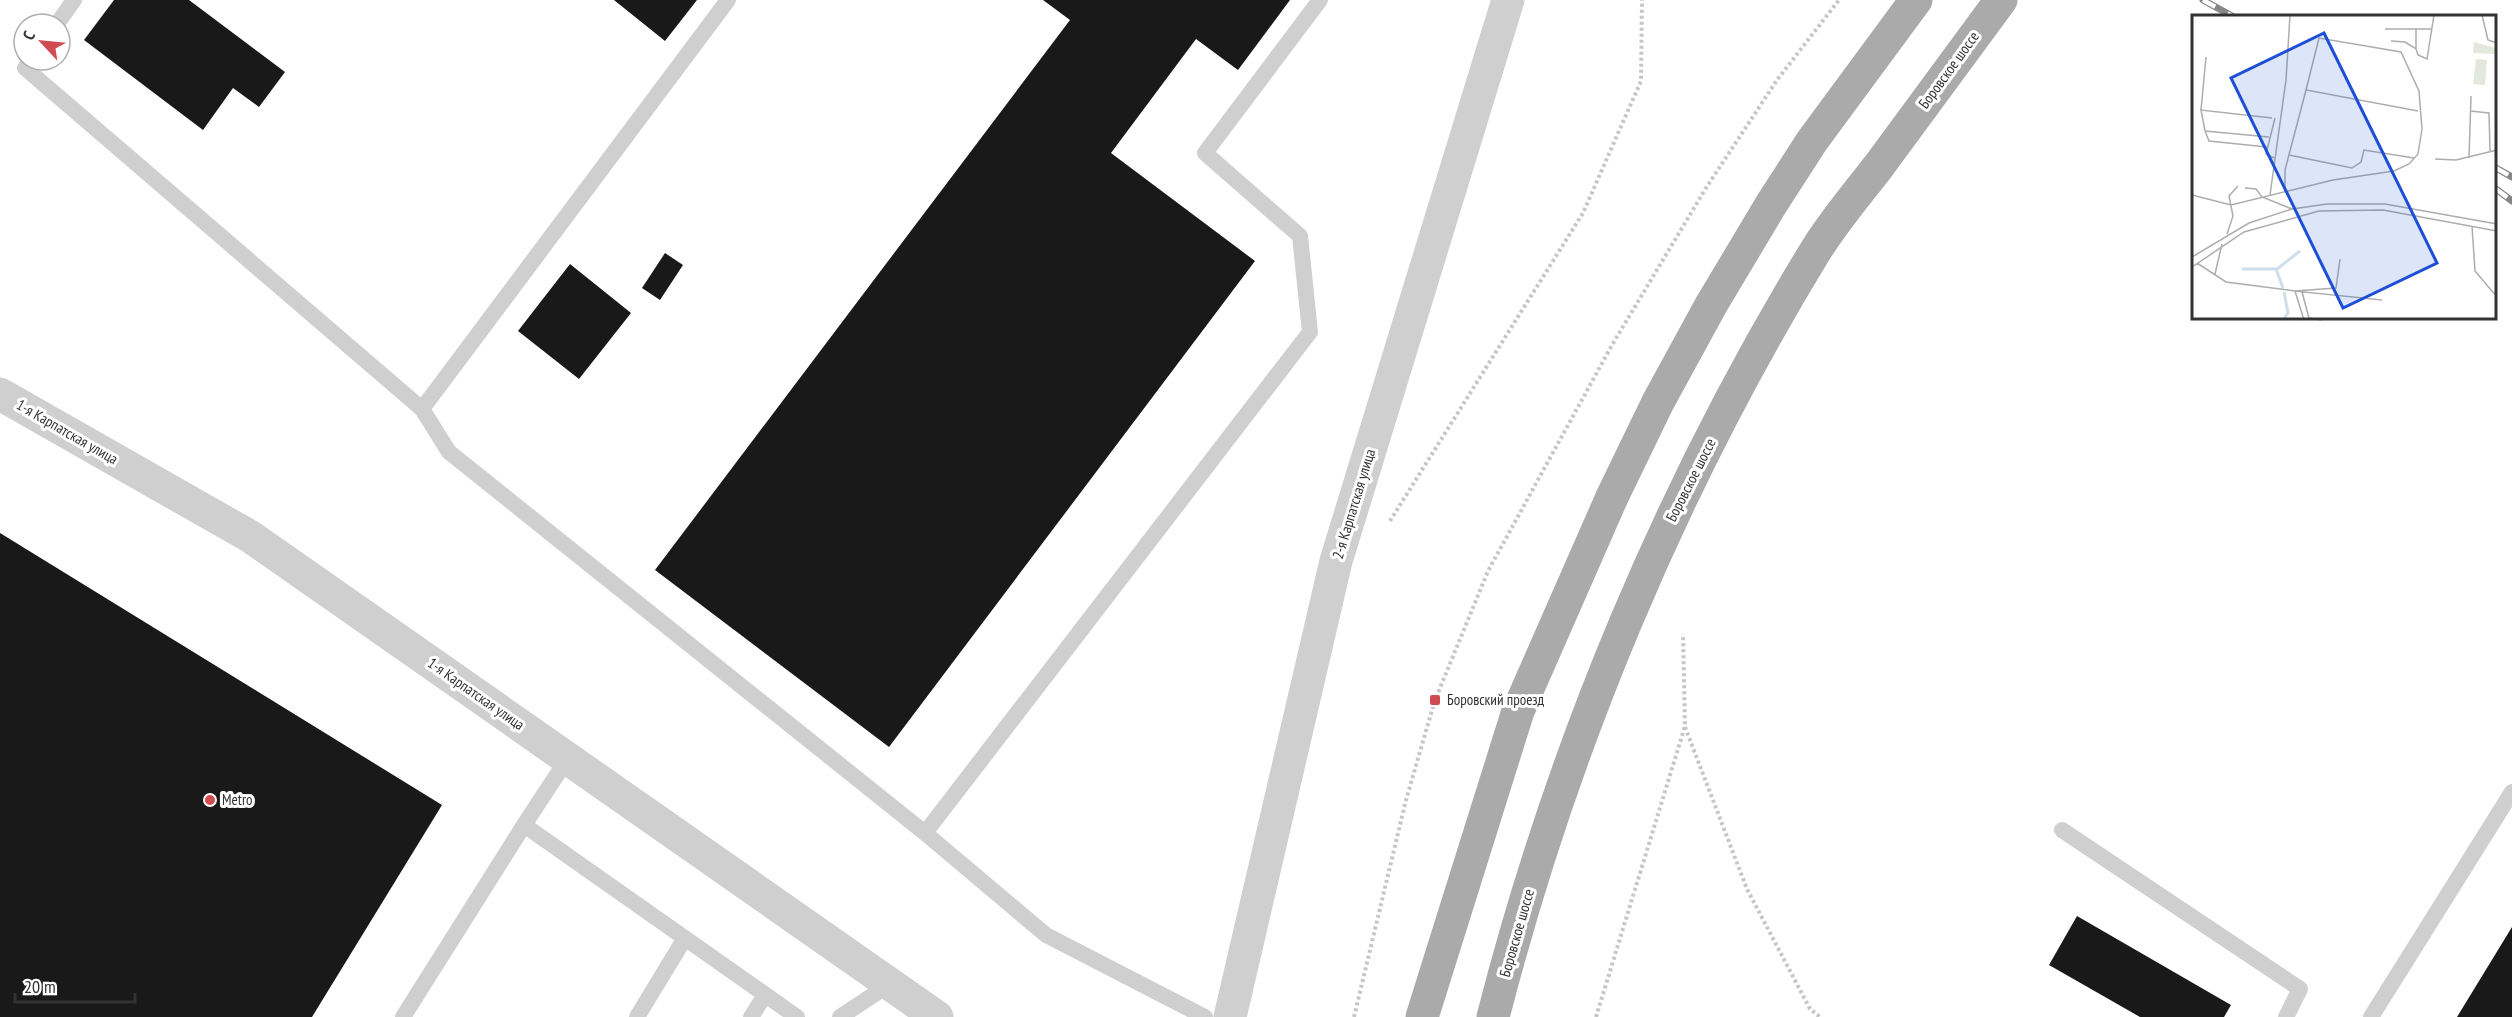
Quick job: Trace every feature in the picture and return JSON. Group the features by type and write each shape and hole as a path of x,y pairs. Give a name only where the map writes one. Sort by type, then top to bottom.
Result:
{"main road":[{"path":"1422,1017 1518,711 1612,497 1658,402 1711,305 1812,141 1916,0"},
{"name":"Боровское шоссе","path":"1493,1017 1551,818 1629,613 1687,488 1754,357 1818,248 2001,0"}],"street":[{"name":"2-я Карпатская улица","path":"1230,1017 1336,561 1508,0"},
{"name":"1-я Карпатская улица","path":"0,394 251,537 937,1017"}],"lane":[{"path":"422,409 728,0"},
{"path":"925,833 1310,332 1300,236 1205,153 1320,0"},
{"path":"30,72 422,409 449,452 925,833 1046,934 1205,1017"},
{"path":"403,1017 568,759"},
{"path":"2371,1017 2512,792"},
{"path":"524,825 797,1017"},
{"path":"2062,830 2300,988 2286,1017"},
{"path":"637,1017 685,938"},
{"path":"840,1017 890,984"},
{"path":"751,1017 765,994"}],"path":[{"path":"1389,521 1583,213 1641,81 1642,0"},
{"path":"1354,1017 1406,800 1436,700 1488,571 1612,345 1707,188 1777,80 1839,0"},
{"path":"1596,1017 1684,726 1683,634"},
{"path":"1684,726 1747,889 1810,1009 1820,1017"}],"building":[{"path":"114,0 189,0 285,72 259,107 233,88 203,130 84,40"},
{"path":"614,0 697,0 665,41"},
{"path":"1043,0 1290,0 1238,70 1196,39 1111,153 1255,261 889,747 655,570 1070,20"},
{"path":"665,253 683,265 660,300 642,288"},
{"path":"570,264 631,313 579,379 518,331"},
{"path":"0,533 442,805 312,1017 0,1017"},
{"path":"2077,916 2231,1005 2224,1017 2140,1017 2049,965"},
{"path":"2512,927 2512,1017 2457,1017"}],"railway":[{"path":"2203,0 2230,15"},
{"path":"2497,169 2512,177"},
{"path":"2497,190 2512,201"}],"place":[{"name":"Боровский проезд","path":"1435,700"},
{"name":"Metro","path":"210,800"}]}
